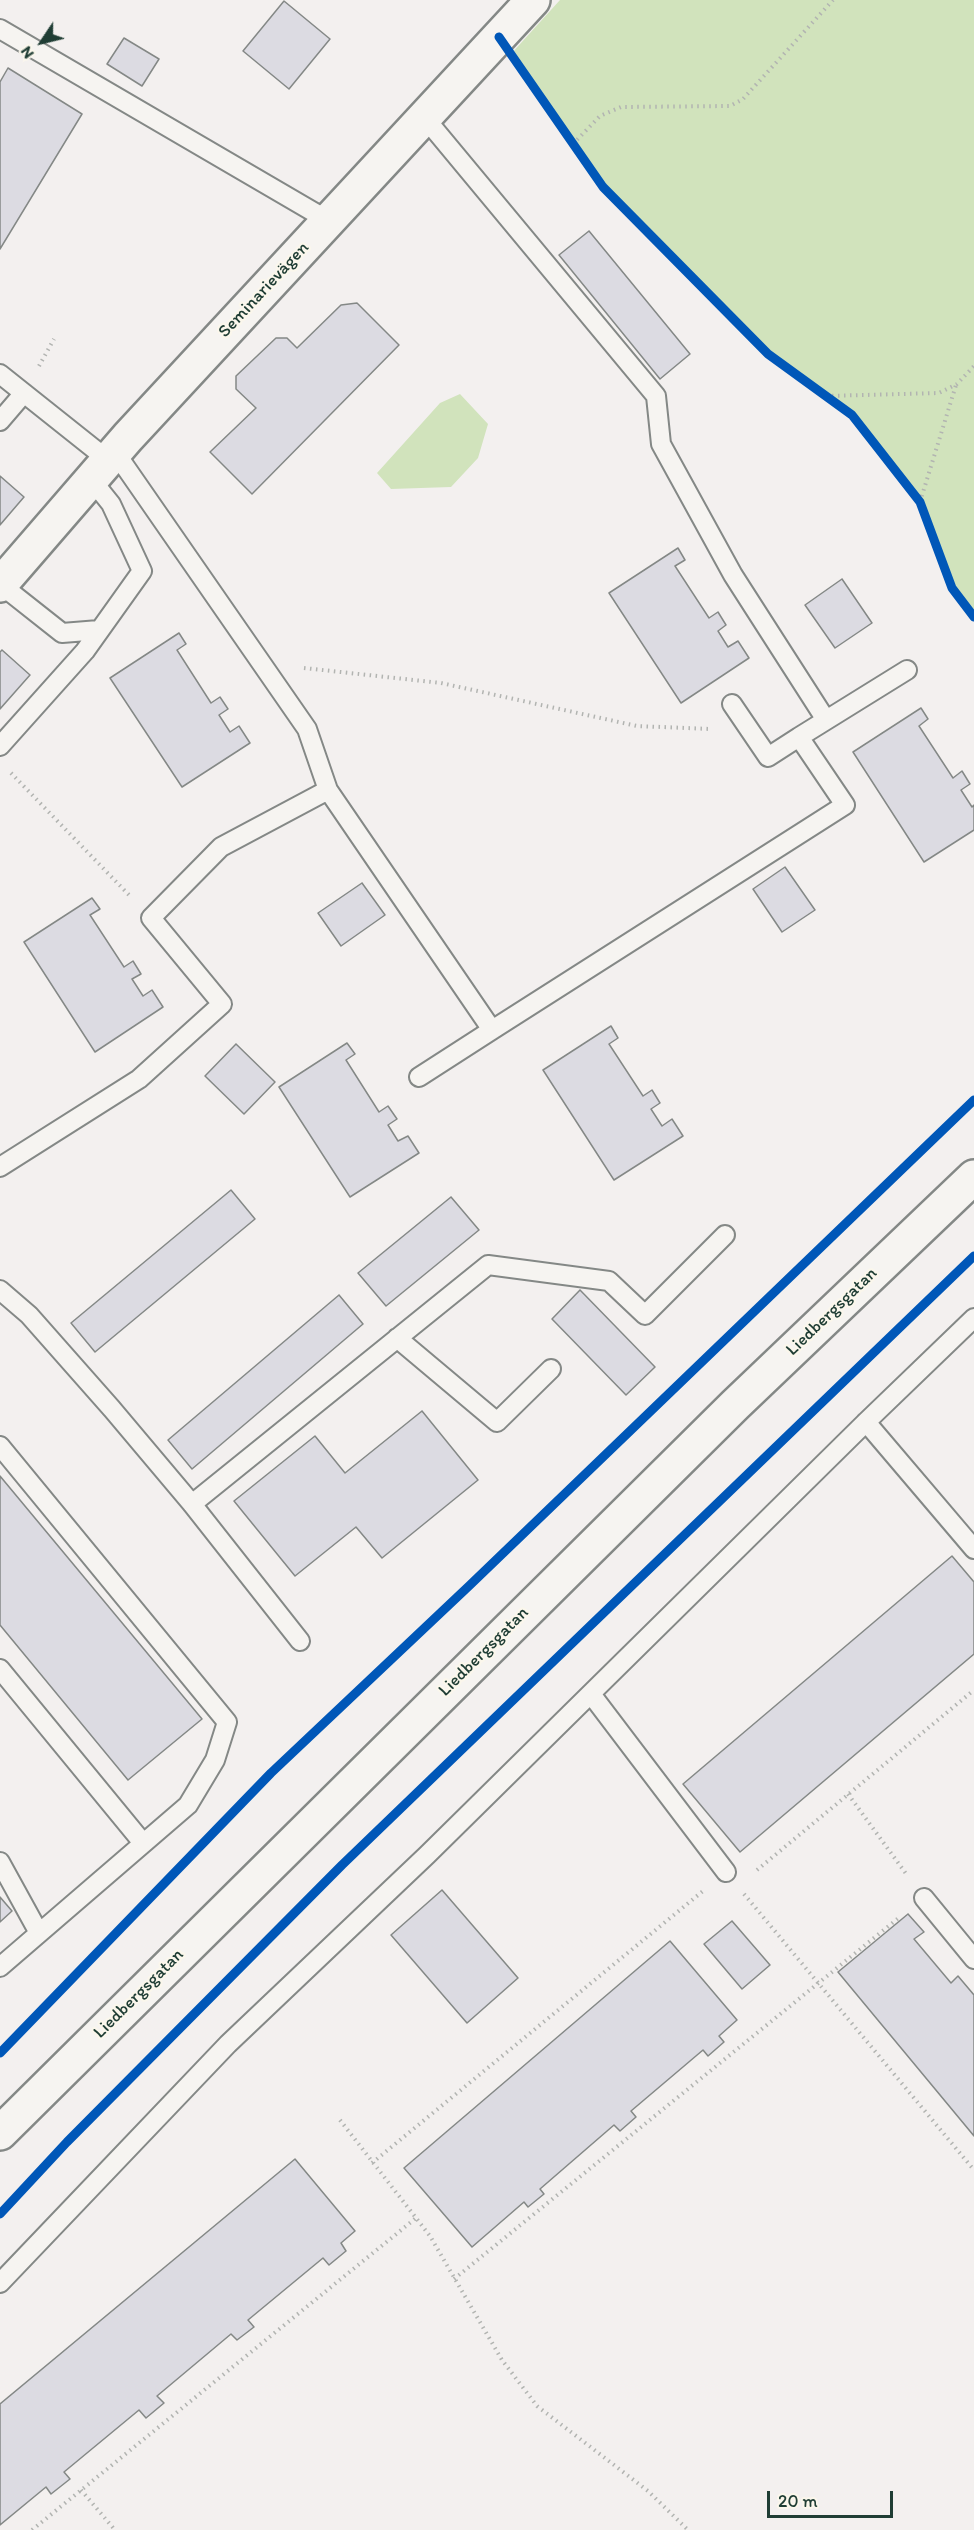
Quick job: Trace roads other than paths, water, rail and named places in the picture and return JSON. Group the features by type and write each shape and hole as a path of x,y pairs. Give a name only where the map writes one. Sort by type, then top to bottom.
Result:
{"street":[{"name":"Seminarievägen","path":"0,584 105,464 532,0"},
{"name":"Liedbergsgatan","path":"0,2133 735,1405 974,1177"}],"lane":[{"path":"0,29 329,221"},
{"path":"425,118 656,396 661,444 733,575 826,720"},
{"path":"0,374 105,464 262,663 307,729 328,790 492,1030"},
{"path":"0,421 24,393"},
{"path":"0,746 85,651 142,571 111,504 105,464"},
{"path":"0,584 62,633 99,630"},
{"path":"732,704 768,757 907,670"},
{"path":"419,1077 845,805 799,737"},
{"path":"0,1167 139,1079 222,1004 151,918 220,847 328,790"},
{"path":"192,1504 488,1265 609,1281 645,1315 725,1236"},
{"path":"0,1290 29,1315 192,1504 300,1641"},
{"path":"0,2283 228,2044 427,1855 974,1318"},
{"path":"398,1338 497,1422 551,1369"},
{"path":"866,1422 974,1550"},
{"path":"0,1446 227,1722 215,1760 188,1805 0,1967"},
{"path":"0,1669 143,1843"},
{"path":"591,1694 732,1879"},
{"path":"0,1862 39,1933"},
{"path":"924,1898 974,1959"}]}
